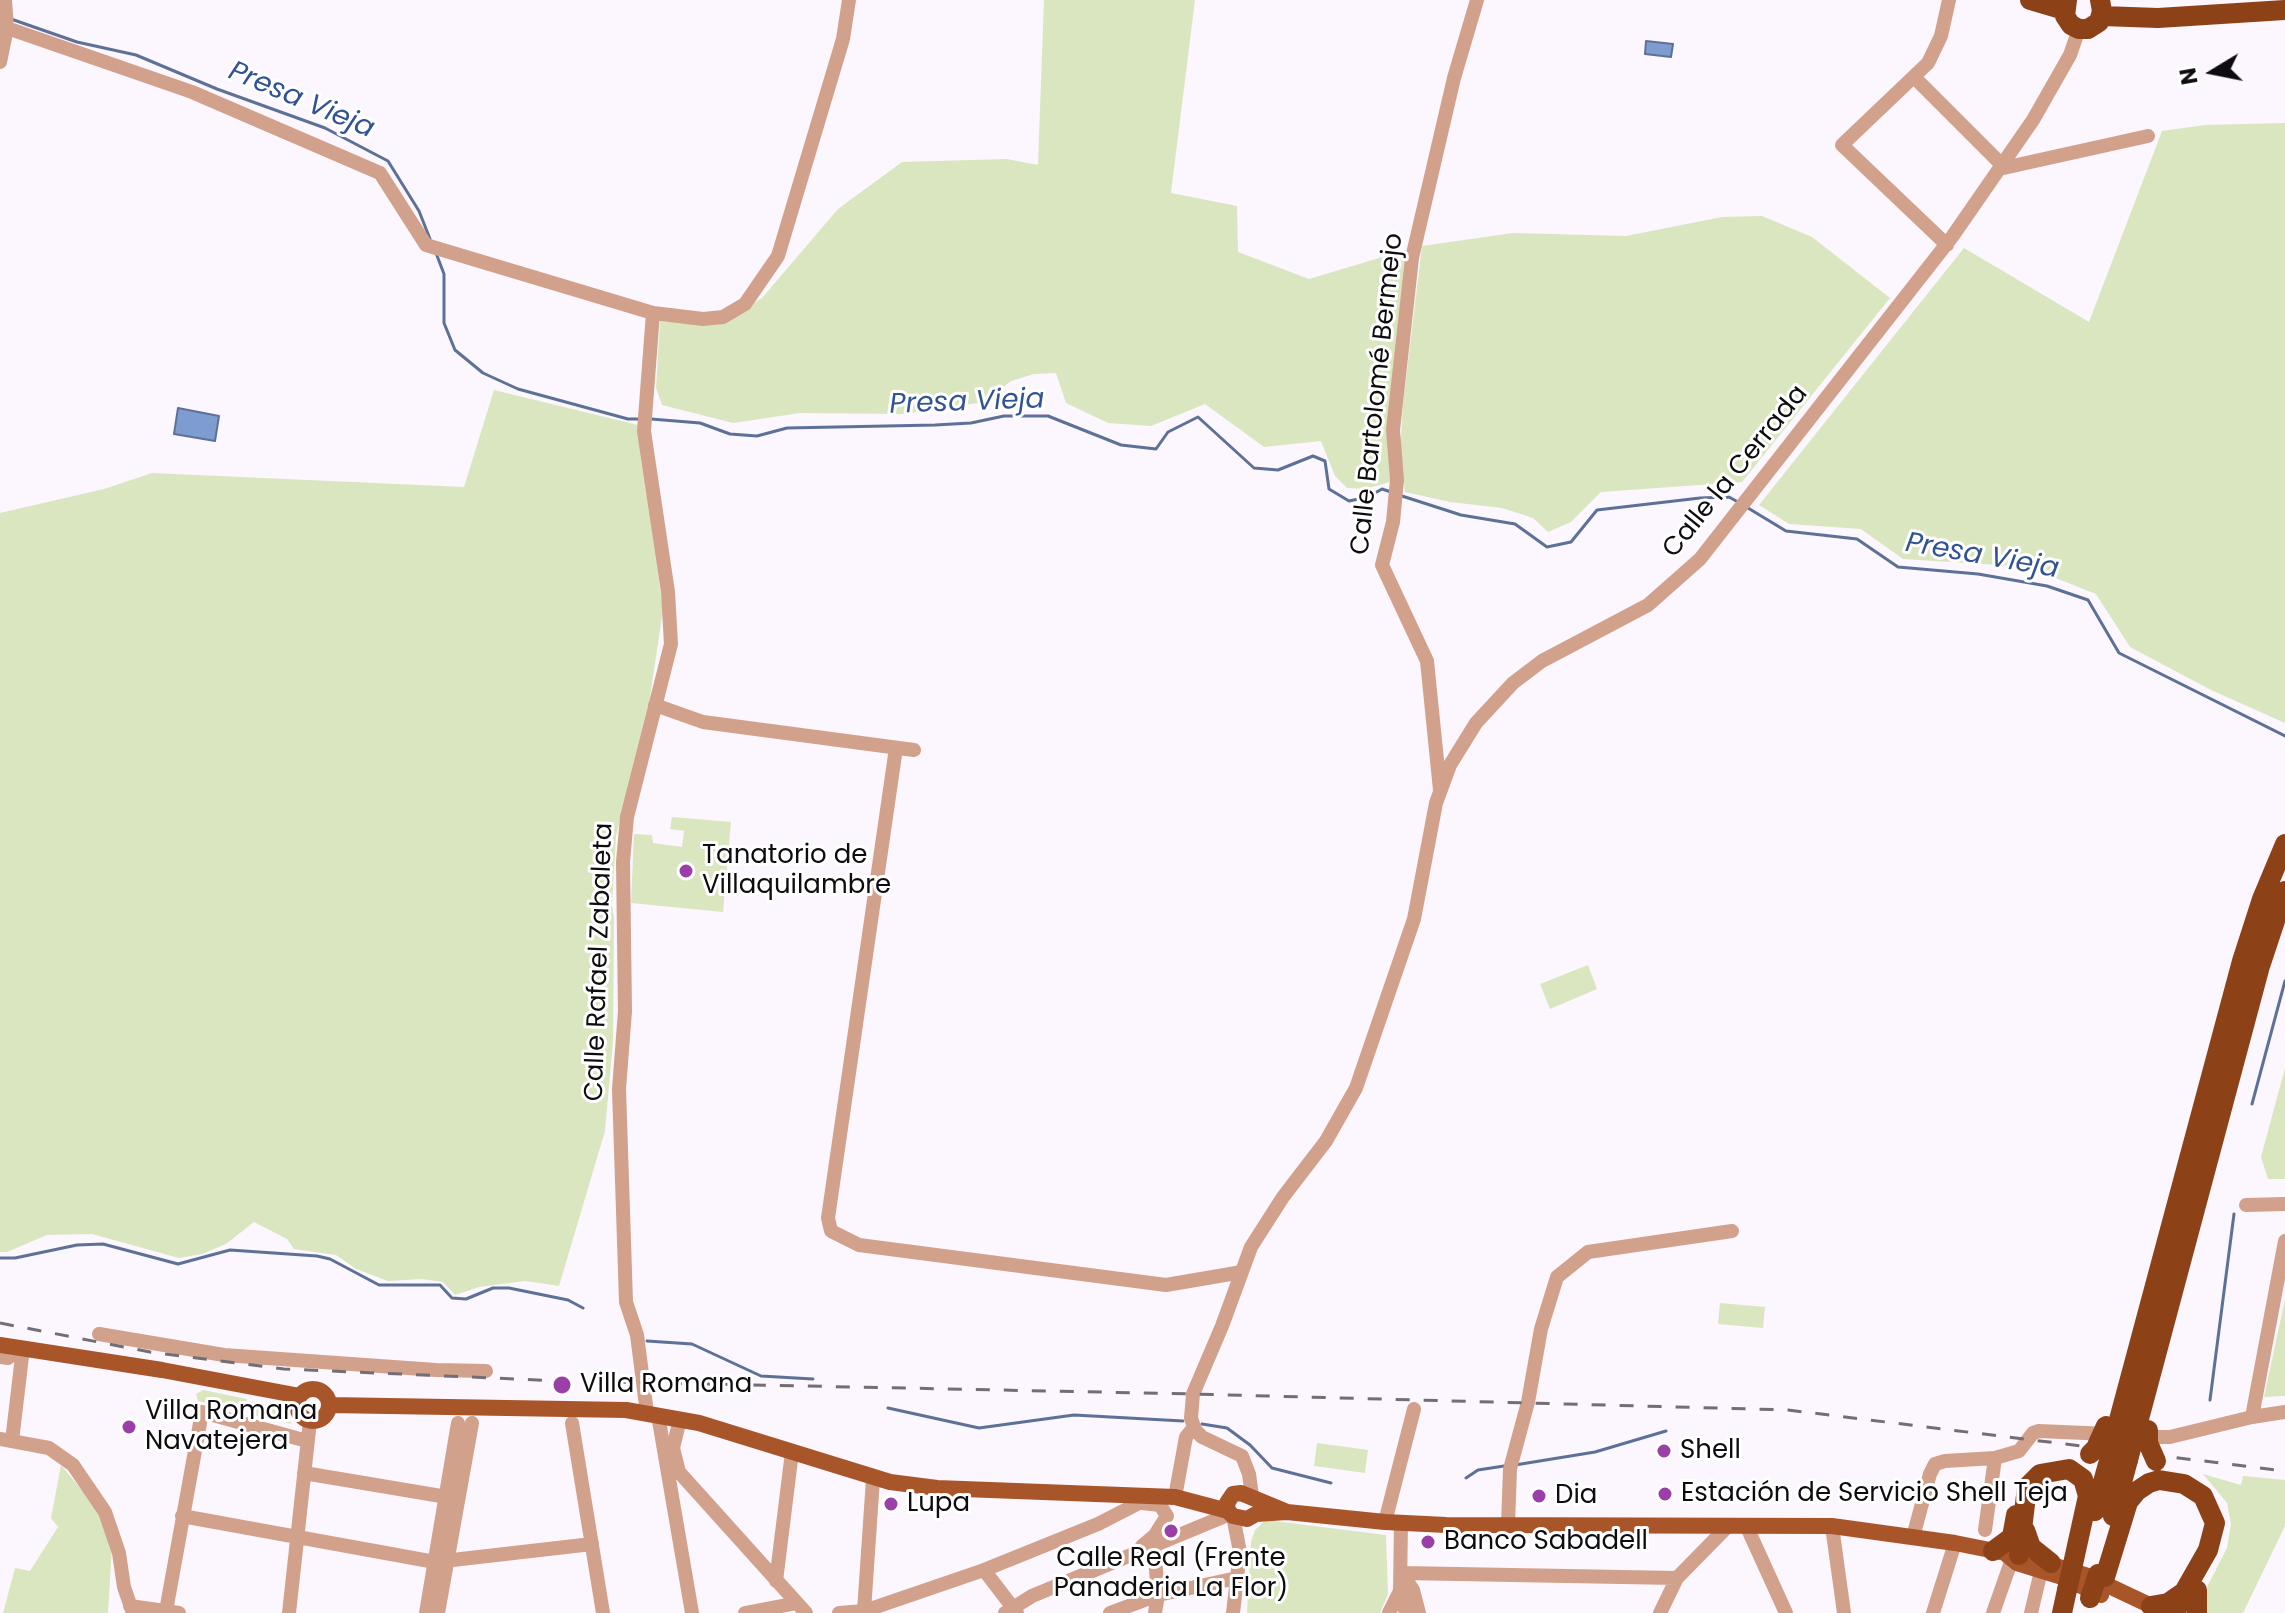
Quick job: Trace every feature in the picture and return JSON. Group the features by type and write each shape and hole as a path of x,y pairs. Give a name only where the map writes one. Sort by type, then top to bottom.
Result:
{"highway":[{"path":"2030,0 2066,5 2067,21 2079,29 2094,26 2101,8 2173,18 2285,10"},
{"path":"2134,1430 2165,1250 2242,961 2262,899 2285,844"},
{"path":"2089,1570 2109,1457 2134,1430 2260,966 2285,891"},
{"path":"2109,1457 2096,1448 2134,1430"},
{"path":"2134,1430 2148,1443 2156,1461 2163,1468 2195,1480 2213,1496 2223,1518 2219,1549 2176,1613"},
{"path":"2021,1560 2017,1492 2029,1472 2047,1462 2109,1457"},
{"path":"2021,1560 2031,1547 2019,1525 2025,1496 2033,1479 2058,1469 2077,1473 2087,1487 2088,1496 2088,1601 2065,1613"},
{"path":"2089,1570 2137,1491 2149,1483 2172,1480 2184,1484 2203,1496 2215,1523 2208,1550 2183,1613"},
{"path":"2152,1611 2191,1591"},
{"path":"2191,1591 2197,1613"}],"main road":[{"path":"0,1345 162,1370 300,1396"},
{"path":"307,1390 317,1390 325,1396 329,1405 323,1418 310,1421 303,1418 298,1410 300,1396 307,1390"},
{"path":"329,1405 626,1410 680,1419 873,1479 937,1488 1104,1494 1146,1500 1180,1498 1393,1523 1832,1526 1955,1543 2088,1576 2152,1611"},
{"path":"2021,1560 2088,1601 2115,1596 2152,1611"}],"street":[{"path":"0,62 6,16 380,173 433,247 653,313 703,319 723,317 745,304 778,256 843,39 849,0"},
{"name":"Calle Bartolomé Bermejo","path":"1440,790 1427,661 1382,565 1393,522 1396,494 1393,430 1412,258 1454,78 1477,0"},
{"path":"1947,245 1842,145 1915,78 1935,51 1949,0"},
{"name":"Calle la Cerrada","path":"1180,1498 1186,1437 1194,1427 1191,1418 1193,1394 1251,1247 1283,1197 1326,1141 1356,1088 1414,919 1440,790 1464,740 1513,683 1542,661 1648,605 1700,559 1947,245 2033,120 2063,69 2079,29"},
{"path":"1915,78 2001,167 2148,136"},
{"name":"Calle Rafael Zabaleta","path":"653,313 645,419 668,592 671,644 626,829 623,862 625,1011 619,1089 626,1302 637,1335 652,1414 666,1458 692,1613"},
{"path":"655,705 703,722 914,750"},
{"path":"896,748 828,1218 831,1231 859,1245 1166,1285 1242,1272"},
{"path":"2246,1205 2285,1204"},
{"path":"1508,1525 1511,1465 1528,1402 1541,1329 1557,1277 1588,1252 1732,1231"},
{"path":"2252,1417 2285,1241"},
{"path":"99,1334 224,1355 486,1371"},
{"path":"0,1357 8,1358 23,1348"},
{"path":"23,1348 6,1440 49,1448 73,1465 105,1512 119,1553 131,1610 173,1612 182,1516 202,1412 307,1441"},
{"path":"1389,1613 1400,1591 1402,1573 1393,1523 1414,1409"},
{"path":"1913,1537 1935,1464 1995,1458 2019,1451 2033,1433 2039,1431 2134,1430 2285,1412"},
{"path":"679,1472 673,1448 680,1419"},
{"path":"289,1613 310,1421"},
{"path":"426,1613 441,1562 465,1423"},
{"path":"572,1423 603,1613"},
{"path":"1194,1427 1202,1437 1235,1451 1246,1463 1233,1613"},
{"path":"776,1581 792,1452"},
{"path":"666,1458 802,1608"},
{"path":"1985,1530 1995,1458"},
{"path":"304,1473 453,1498"},
{"path":"864,1611 873,1479"},
{"path":"672,1493 694,1488"},
{"path":"839,1613 864,1611 984,1570 1098,1524 1146,1500 1160,1505 1167,1516 1155,1535 1136,1551"},
{"path":"984,1570 1011,1611 1136,1551 1242,1506"},
{"path":"1240,1552 1242,1506"},
{"path":"182,1516 441,1562 592,1544"},
{"path":"1660,1613 1677,1578 1737,1525 1786,1613"},
{"path":"1832,1526 1844,1613"},
{"path":"1933,1613 1955,1543"},
{"path":"1154,1545 1158,1595 1155,1613"},
{"path":"1993,1613 2021,1560"},
{"path":"2021,1560 2031,1613"},
{"path":"438,1613 441,1562"},
{"path":"1402,1573 1677,1578"},
{"path":"1402,1573 1413,1590 1419,1613"},
{"path":"1110,1613 1158,1595 1237,1578"},
{"path":"1400,1591 1406,1613"},
{"path":"754,1612 802,1608"}],"green space":[{"path":"1044,0 1195,0 1171,193 1237,206 1238,252 1309,279 1406,250 1388,420 1390,482 1365,489 1347,488 1335,476 1321,441 1264,447 1205,404 1151,426 1108,423 1066,403 1056,373 1034,374 1011,381 984,402 903,414 800,413 733,423 662,405 656,388 660,321 716,325 762,298 838,209 902,162 1007,159 1038,165"},
{"path":"2285,123 2285,723 2211,690 2130,647 2096,594 2028,567 1903,559 1861,529 1789,524 1759,505 1964,248 2089,322 2162,131 2205,125"},
{"path":"1762,216 1812,237 1890,298 1742,482 1601,492 1571,522 1548,532 1533,518 1502,508 1450,502 1405,492 1400,451 1403,404 1422,246 1513,233 1626,236 1722,217"},
{"path":"494,390 638,425 663,610 650,697 616,836 612,905 613,1041 605,1131 559,1286 525,1281 479,1287 455,1295 443,1282 422,1279 388,1281 356,1269 336,1255 294,1249 287,1239 254,1222 226,1244 202,1254 179,1258 92,1234 47,1235 0,1252 0,513 104,489 152,473 464,487"},
{"path":"672,817 731,822 723,912 631,903 634,834 652,835 653,843 682,847 684,831 670,829"},
{"path":"1588,965 1597,989 1550,1009 1540,984"},
{"path":"2285,1068 2285,1179 2268,1179 2261,1157"},
{"path":"2285,1299 2285,1396 2264,1397"},
{"path":"1720,1303 1765,1307 1763,1328 1718,1324"},
{"path":"203,1390 247,1399 244,1413 198,1401 196,1394"},
{"path":"252,1401 280,1410 292,1424 249,1414"},
{"path":"1317,1443 1368,1450 1365,1473 1314,1466"},
{"path":"61,1465 99,1511 112,1546 108,1613 3,1613 15,1568 30,1571 58,1527 51,1518"},
{"path":"2203,1474 2241,1485 2243,1476 2285,1480 2285,1526 2243,1613 2206,1613 2202,1602 2227,1548 2231,1524 2227,1503"},
{"path":"1266,1520 1386,1535 1388,1594 1380,1613 1247,1613 1251,1542 1255,1530"}],"water":[{"path":"1646,41 1673,44 1671,57 1645,54"},
{"path":"178,408 219,416 215,441 174,434"}],"waterway":[{"name":"Presa Vieja","path":"11,19 77,42 136,55 217,89 325,128 388,161 419,211 430,239"},
{"name":"Presa Vieja","path":"436,253 444,274 444,323 455,350 483,373 518,389 628,419 639,419"},
{"name":"Presa Vieja","path":"651,419 700,423 730,434 757,436 787,428 935,425 971,423 1004,416 1048,416 1121,445 1156,449 1168,432 1198,417 1254,468 1278,470 1313,456 1325,461 1329,489 1349,501 1368,497 1382,489 1391,492"},
{"name":"Presa Vieja","path":"1402,496 1461,515 1515,524 1547,547 1571,542 1597,510 1700,498 1729,497 1738,502"},
{"name":"Presa Vieja","path":"1748,508 1786,531 1857,539 1898,567 1978,574 2047,586 2088,600 2119,653 2285,736"},
{"path":"2252,1104 2285,981"},
{"path":"2210,1400 2234,1214"},
{"path":"0,1258 15,1258 77,1245 103,1244 178,1264 230,1250 317,1256 330,1259 379,1285 440,1285 452,1298 466,1299 493,1288 509,1288 568,1300 583,1308"},
{"path":"647,1341 692,1344 761,1376 813,1379"},
{"path":"888,1408 979,1428 1074,1415 1183,1421"},
{"path":"1202,1424 1227,1428 1250,1445 1272,1468 1331,1483"},
{"path":"1515,1465 1595,1452 1666,1431"},
{"path":"1466,1478 1478,1470 1504,1466"}],"railway":[{"path":"0,1323 150,1352 284,1369 562,1381 1788,1410 2285,1471"}],"place":[{"name":"Tanatorio de Villaquilambre","path":"686,871"},
{"name":"Villa Romana","path":"562,1385"},
{"name":"Villa Romana Navatejera","path":"129,1427"},
{"name":"Shell","path":"1664,1451"},
{"name":"Estación de Servicio Shell Teja","path":"1665,1494"},
{"name":"Dia","path":"1539,1496"},
{"name":"Lupa","path":"891,1504"},
{"name":"Calle Real (Frente Panaderia La Flor)","path":"1171,1531"},
{"name":"Banco Sabadell","path":"1428,1542"}]}
